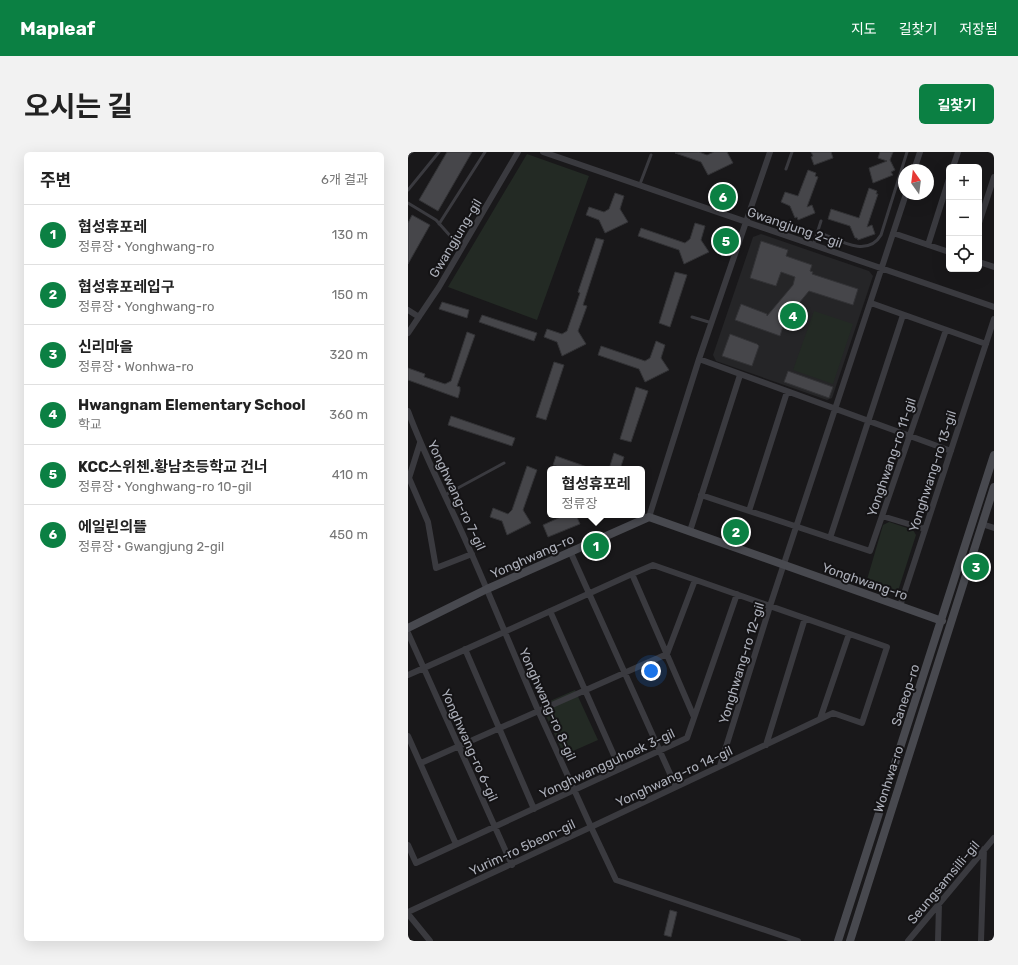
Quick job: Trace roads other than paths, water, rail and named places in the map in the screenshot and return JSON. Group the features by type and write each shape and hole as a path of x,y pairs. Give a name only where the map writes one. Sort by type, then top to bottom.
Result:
{"street":[{"name":"Gwangjung-gil","path":"408,333 518,152"},
{"name":"Gwangjung 2-gil","path":"543,152 640,184 814,246 994,307"},
{"path":"649,517 699,359 748,223 770,152"},
{"path":"916,164 920,152"},
{"path":"954,164 958,152"},
{"path":"982,214 994,177"},
{"path":"928,244 946,188"},
{"path":"784,566 904,200"},
{"path":"893,233 946,251"},
{"path":"982,263 994,267"},
{"path":"871,303 986,344"},
{"path":"408,310 418,317"},
{"path":"830,538 903,315"},
{"name":"Yonghwang-ro 13-gil","path":"900,606 994,319"},
{"name":"Yonghwang-ro 11-gil","path":"797,527 870,551 946,330"},
{"path":"699,359 740,376 951,451"},
{"path":"690,531 740,376"},
{"path":"749,511 787,392"},
{"name":"Yonghwang-ro 7-gil","path":"408,411 420,442 487,589"},
{"path":"420,442 409,478 428,522 436,568 472,554"},
{"name":"Saneop-ro","path":"838,941 942,621 994,455"},
{"name":"Wonhwa-ro","path":"850,941 994,487"},
{"path":"701,495 797,527"},
{"path":"882,516 925,529"},
{"name":"Yonghwang-ro","path":"408,628 487,589 649,517 942,621"},
{"path":"982,524 994,528"},
{"path":"570,551 676,787"},
{"path":"408,675 653,565 849,634 820,720"},
{"name":"Yonghwang-ro 12-gil","path":"720,766 784,566"},
{"path":"632,574 694,717"},
{"path":"421,763 667,654 695,580"},
{"name":"Yonghwang-ro 8-gil","path":"487,589 538,711 591,827"},
{"name":"Yonghwangguhoek 3-gil","path":"408,845 416,863 687,738 737,594"},
{"path":"550,611 620,769"},
{"path":"766,745 806,618"},
{"name":"Yonghwang-ro 6-gil","path":"408,633 512,865"},
{"name":"Yonghwang-ro 14-gil","path":"591,827 833,714 862,724 887,647 849,634"},
{"path":"465,650 534,809"},
{"path":"408,736 456,844"},
{"name":"Yurim-ro 5beon-gil","path":"408,913 591,827 616,880 798,941"},
{"name":"Seungsamsilli-gil","path":"908,941 994,838"},
{"path":"981,941 984,849"},
{"path":"938,941 939,904"},
{"path":"408,913 430,941"}],"lane":[{"path":"408,190 439,152"},
{"path":"440,224 485,152"},
{"path":"786,169 792,152"},
{"path":"818,232 859,247 868,246 877,241 881,235 907,152"},
{"path":"640,184 651,155"},
{"path":"408,203 440,224 461,248"},
{"path":"814,246 821,221"},
{"path":"692,317 712,323"},
{"path":"445,495 504,463"}],"place":[{"name":"에일린의뜰","path":"723,197"},
{"name":"KCC스위첸.황남초등학교 건너","path":"726,241"},
{"name":"Hwangnam Elementary School","path":"793,316"},
{"name":"협성휴포레입구","path":"736,532"},
{"name":"협성휴포레","path":"596,546"},
{"name":"신리마을","path":"976,567"}]}
